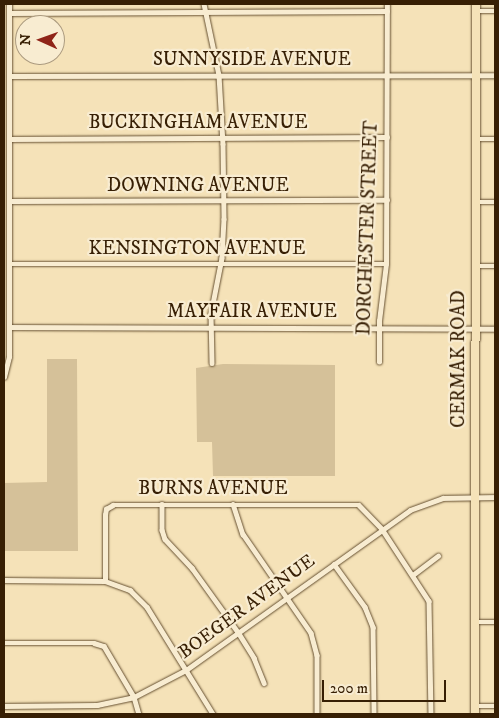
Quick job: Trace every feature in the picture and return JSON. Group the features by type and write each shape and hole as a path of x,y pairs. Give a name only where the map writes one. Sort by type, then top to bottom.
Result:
{"main road":[{"name":"CERMAK ROAD","path":"475,710 476,7"}],"street":[{"path":"4,377 8,364 9,327 9,4"},
{"path":"204,4 219,75 223,138 224,201 221,263 212,314 212,363"},
{"name":"DORCHESTER STREET","path":"378,362 378,327 386,264 387,4"},
{"path":"476,7 495,11"},
{"path":"9,13 387,11"},
{"name":"SUNNYSIDE AVENUE","path":"9,76 495,75"},
{"name":"BUCKINGHAM AVENUE","path":"9,139 387,137"},
{"path":"476,139 495,139"},
{"name":"DOWNING AVENUE","path":"9,201 387,200"},
{"path":"476,202 495,202"},
{"name":"KENSINGTON AVENUE","path":"9,264 386,264"},
{"path":"475,266 495,266"},
{"name":"MAYFAIR AVENUE","path":"9,327 495,328"},
{"name":"BOEGER AVENUE","path":"4,706 97,705 134,697 186,670 382,529 426,503 444,498 495,497"},
{"path":"162,504 162,530 165,540 192,568 238,632 254,658 264,683"},
{"path":"233,504 243,534 307,626 316,648 317,714"},
{"name":"BURNS AVENUE","path":"105,581 106,509 113,505 355,504 369,512 382,529 414,574 431,608 431,714"},
{"path":"414,574 438,556"},
{"path":"334,564 365,607 374,628 374,714"},
{"path":"4,580 105,581 125,588 142,601 213,714"},
{"path":"475,622 495,622"},
{"path":"4,643 100,644 110,654 134,697 139,714"},
{"path":"475,710 495,706"}],"shaded area":[{"path":"47,359 77,359 78,551 4,551 4,483 47,482"},
{"path":"223,364 335,365 335,476 213,476 212,442 197,442 196,368"}]}
